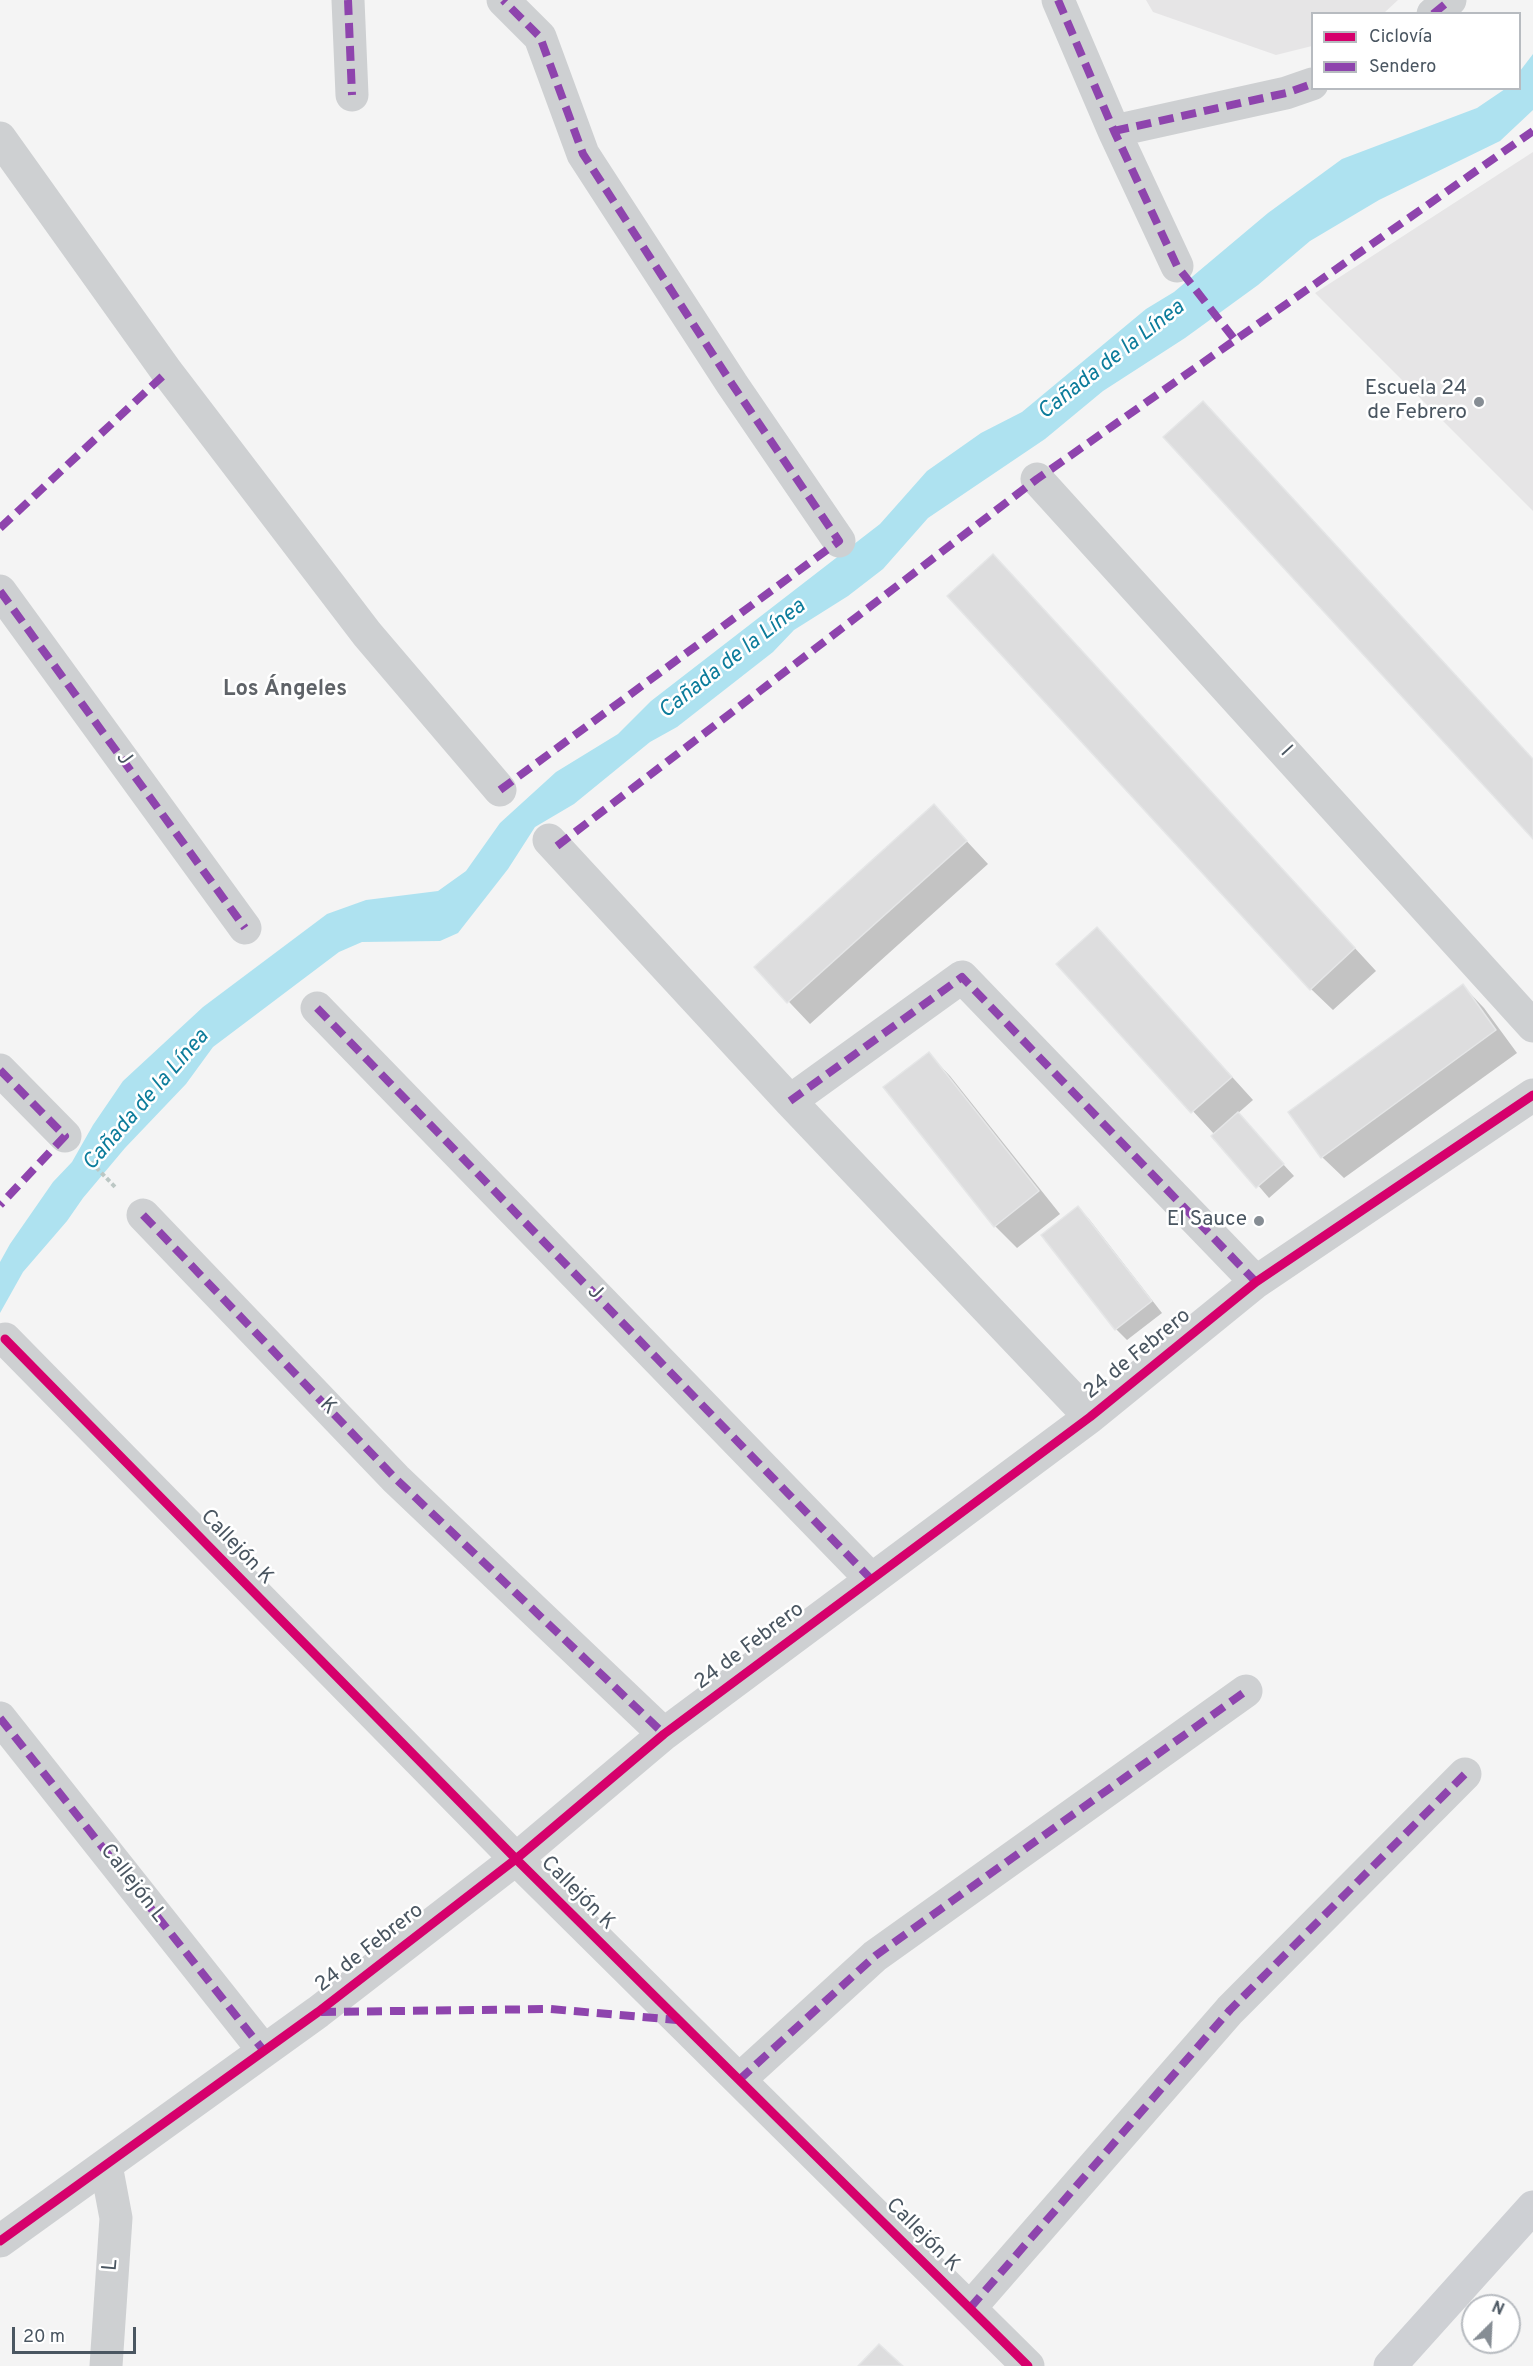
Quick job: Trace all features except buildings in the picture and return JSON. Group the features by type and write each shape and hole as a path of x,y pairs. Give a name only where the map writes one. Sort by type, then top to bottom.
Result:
{"main road":[{"path":"1400,2362 1533,2207"}],"street":[{"path":"348,0 352,95"},
{"path":"503,0 540,37 583,154 732,384 838,541"},
{"path":"1058,0 1114,131 1177,266"},
{"path":"1435,12 1450,0"},
{"path":"1114,131 1286,93 1311,84"},
{"path":"0,138 167,372 367,634 500,790"},
{"name":"I","path":"1037,479 1533,1026"},
{"name":"J","path":"0,591 245,928"},
{"path":"549,840 790,1101 1090,1417"},
{"path":"790,1101 962,976 1256,1282"},
{"name":"J","path":"317,1008 871,1579"},
{"path":"0,1070 65,1136"},
{"name":"24 de Febrero","path":"0,2241 328,2005 516,1859 664,1734 1090,1417 1256,1282 1533,1095"},
{"name":"K","path":"143,1215 396,1479 664,1734"},
{"name":"Callejón K","path":"5,1339 516,1859 1028,2366"},
{"path":"739,2080 875,1956 1246,1691"},
{"name":"Callejón L","path":"0,1718 264,2051"},
{"path":"970,2308 1230,2010 1465,1774"},
{"name":"L","path":"106,2165 116,2218 106,2366"}],"path":[{"path":"65,1136 143,1215"}],"shaded area":[{"path":"1146,0 1398,0 1385,12 1311,12 1311,46 1276,55 1153,12"},
{"name":"Escuela 24 de Febrero","path":"1533,152 1533,511 1315,293"}],"water":[{"name":"Cañada de la Línea","path":"1533,54 1533,110 1500,141 1379,200 1310,241 1258,285 1185,338 1103,391 1045,439 928,518 883,569 848,596 794,630 773,652 677,727 650,742 574,804 535,827 508,869 458,933 440,941 362,942 339,952 213,1047 186,1084 125,1148 23,1272 0,1313 0,1262 10,1244 53,1182 72,1162 93,1125 123,1081 203,1007 327,914 366,900 438,891 466,871 500,823 556,772 618,734 651,701 880,524 927,471 981,433 1022,412 1146,309 1174,292 1268,213 1342,159 1477,108 1504,90 1521,90 1521,70"}],"marked path":[{"path":"348,0 352,95"},
{"path":"500,790 839,541 732,384 583,154 540,37 503,0"},
{"path":"1058,0 1114,131 1177,266 1235,340"},
{"path":"1435,12 1450,0"},
{"path":"1114,131 1286,93 1311,84"},
{"path":"557,846 1037,479 1533,131"},
{"path":"0,528 167,372"},
{"path":"0,591 245,928"},
{"path":"790,1101 962,977 1256,1282"},
{"path":"317,1008 871,1579"},
{"path":"0,1070 65,1136 0,1205"},
{"path":"143,1215 396,1479 664,1734"},
{"path":"739,2080 875,1956 1246,1691"},
{"path":"0,1718 264,2051"},
{"path":"970,2308 1230,2010 1465,1774"},
{"path":"321,2012 550,2009 677,2020"}],"cycle path":[{"path":"0,2241 318,2012 516,1859 664,1734 1090,1417 1256,1282 1533,1095"},
{"path":"5,1339 516,1859 1028,2366"}],"place":[{"name":"Escuela 24 de Febrero","path":"1479,402"},
{"name":"El Sauce","path":"1259,1221"}],"district":[{"name":"Los Ángeles","path":"285,691"}]}
